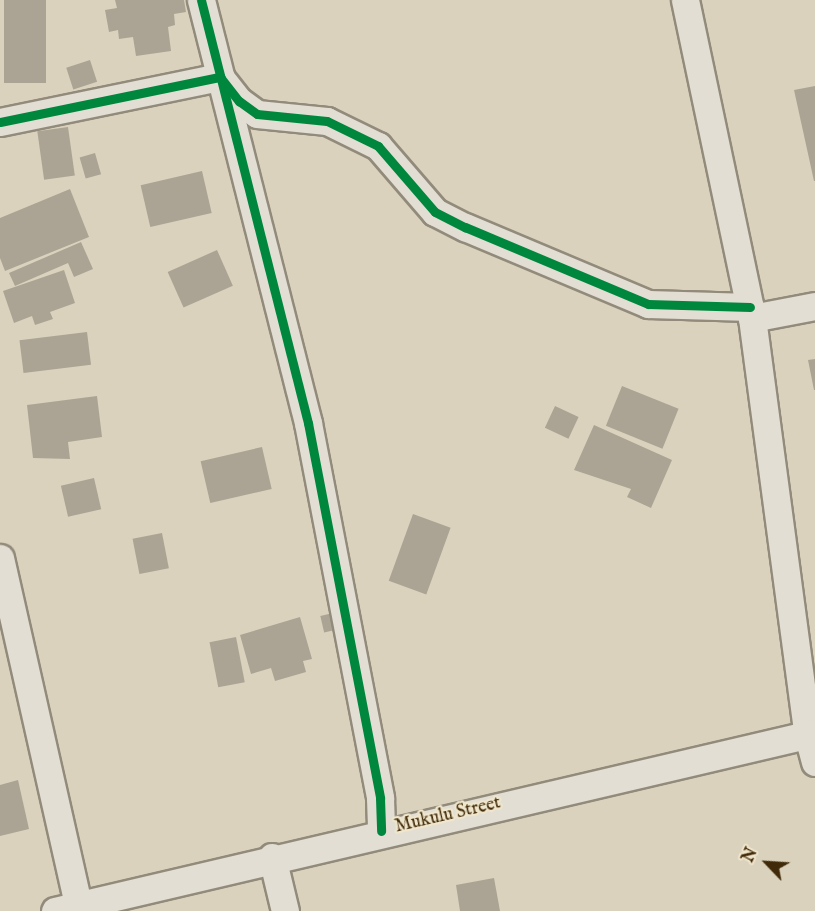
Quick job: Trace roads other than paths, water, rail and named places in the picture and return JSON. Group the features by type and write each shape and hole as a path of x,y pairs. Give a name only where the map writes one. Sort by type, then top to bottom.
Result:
{"street":[{"path":"201,0 308,423 380,798 381,831"},
{"path":"685,0 751,313 815,762"},
{"path":"0,122 220,77"},
{"path":"220,77 239,101 257,114 327,121 378,146 435,212 465,227 648,304 751,313 815,306"},
{"path":"0,558 67,908"},
{"name":"Mukulu Street","path":"67,908 381,831 811,733"},
{"path":"272,857 285,911"}]}
